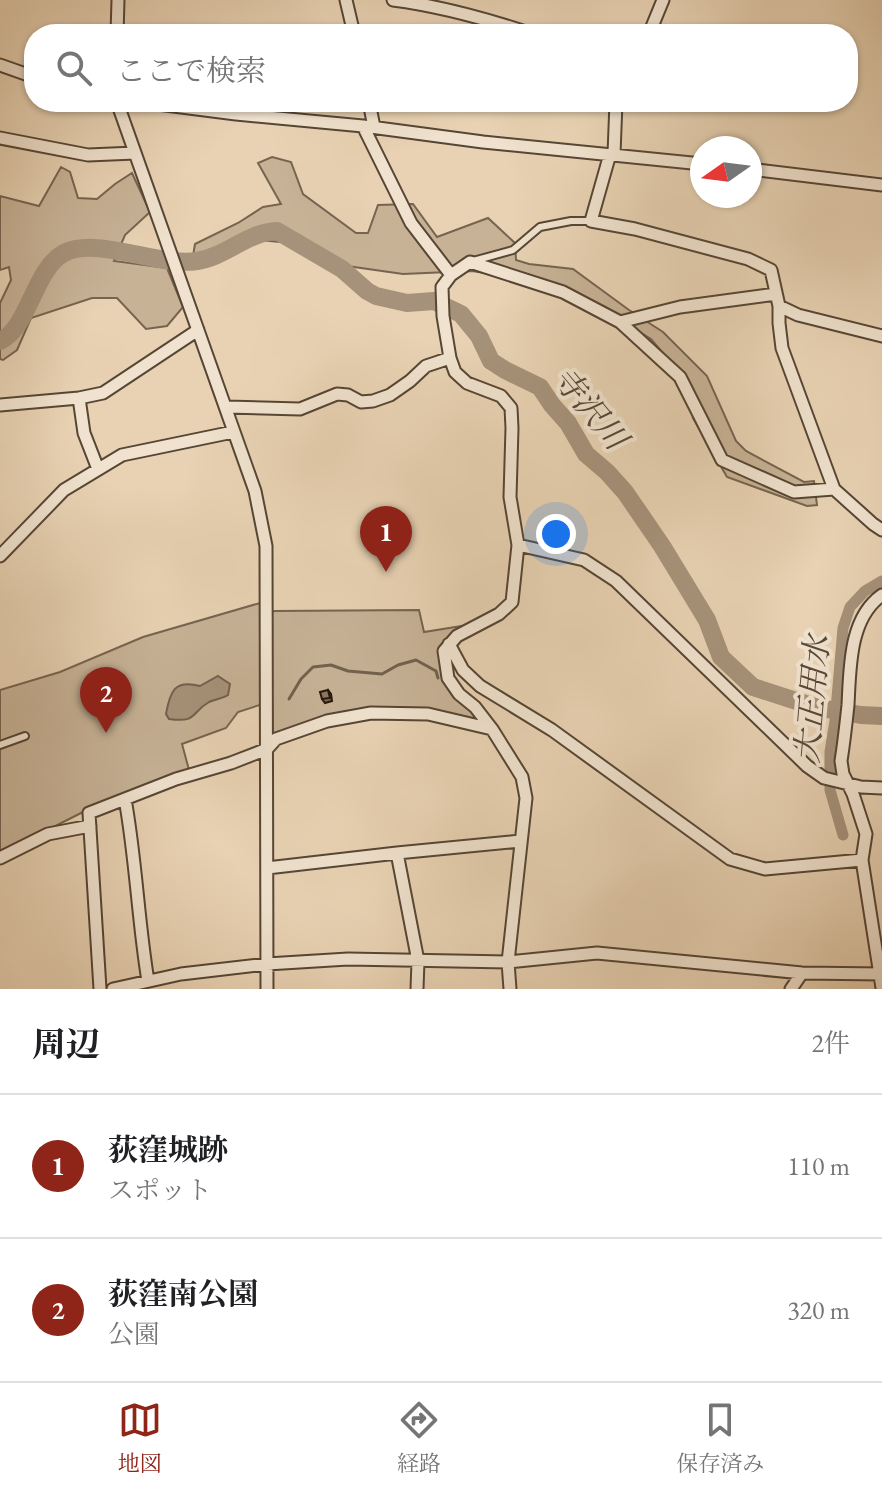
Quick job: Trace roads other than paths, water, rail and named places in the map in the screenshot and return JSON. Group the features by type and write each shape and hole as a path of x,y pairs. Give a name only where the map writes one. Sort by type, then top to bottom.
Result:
{"street":[{"path":"117,24 118,0"},
{"path":"346,0 352,24"},
{"path":"393,0 497,24"},
{"path":"653,24 663,0"},
{"path":"0,65 24,73"},
{"path":"121,112 255,491 266,546 267,989"},
{"path":"223,112 690,163"},
{"path":"369,112 369,126 411,223 451,275"},
{"path":"615,112 612,154 591,221 635,229 748,259 771,270 778,300 782,348 834,489 882,530"},
{"path":"0,138 88,155 135,153"},
{"path":"762,170 882,185"},
{"path":"510,989 508,962 526,798 522,777 492,729 448,678 444,651 457,636 499,614 512,602 518,545 510,497 511,408 501,396 467,383 455,372 443,316 442,287 451,275 470,262 563,292 620,322 680,377 722,460 794,492 834,489"},
{"path":"620,322 680,307 778,300 798,315 882,336"},
{"path":"0,405 103,393 198,330"},
{"path":"226,407 300,409 337,394 348,395 361,402 373,401 390,395 426,366 450,358"},
{"path":"79,398 84,433 98,469"},
{"path":"0,556 64,490 122,455 233,432"},
{"path":"518,545 584,560 616,581 807,766 824,778 861,787 882,788"},
{"path":"882,595 867,609 858,627 849,676 841,761 844,783 866,834 862,860 882,988"},
{"path":"449,644 463,670 480,686 552,730 730,859 765,869 862,860"},
{"path":"100,989 89,813 176,779 231,763 267,749 276,739 327,721 371,713 428,714 492,729"},
{"path":"125,799 148,981"},
{"path":"0,858 48,834 90,826"},
{"path":"267,868 520,841"},
{"path":"397,853 418,961 417,989"},
{"path":"113,989 181,974 267,964 348,959 508,962 597,953 802,973 880,974"},
{"path":"791,989 802,973"}],"lane":[{"path":"470,262 513,250 540,227 591,221"},
{"path":"0,745 25,736"}],"waterway":[{"name":"寺沢川","path":"0,341 18,324 45,272 64,253 93,248 165,260 197,261 266,232 277,231 342,269 376,296 407,303 434,301 461,314 479,336 491,361 540,387 568,423 586,454 625,492 662,546 707,620 721,657 753,687 815,707 882,716"},
{"name":"大正用水","path":"843,835 830,790 830,752 843,628 850,607 865,591 882,581"},
{"path":"289,699 313,667 331,665 348,671 382,674 416,660 436,671 438,678"}],"place":[{"name":"荻窪城跡","path":"386,572"},
{"name":"荻窪南公園","path":"106,733"}]}
